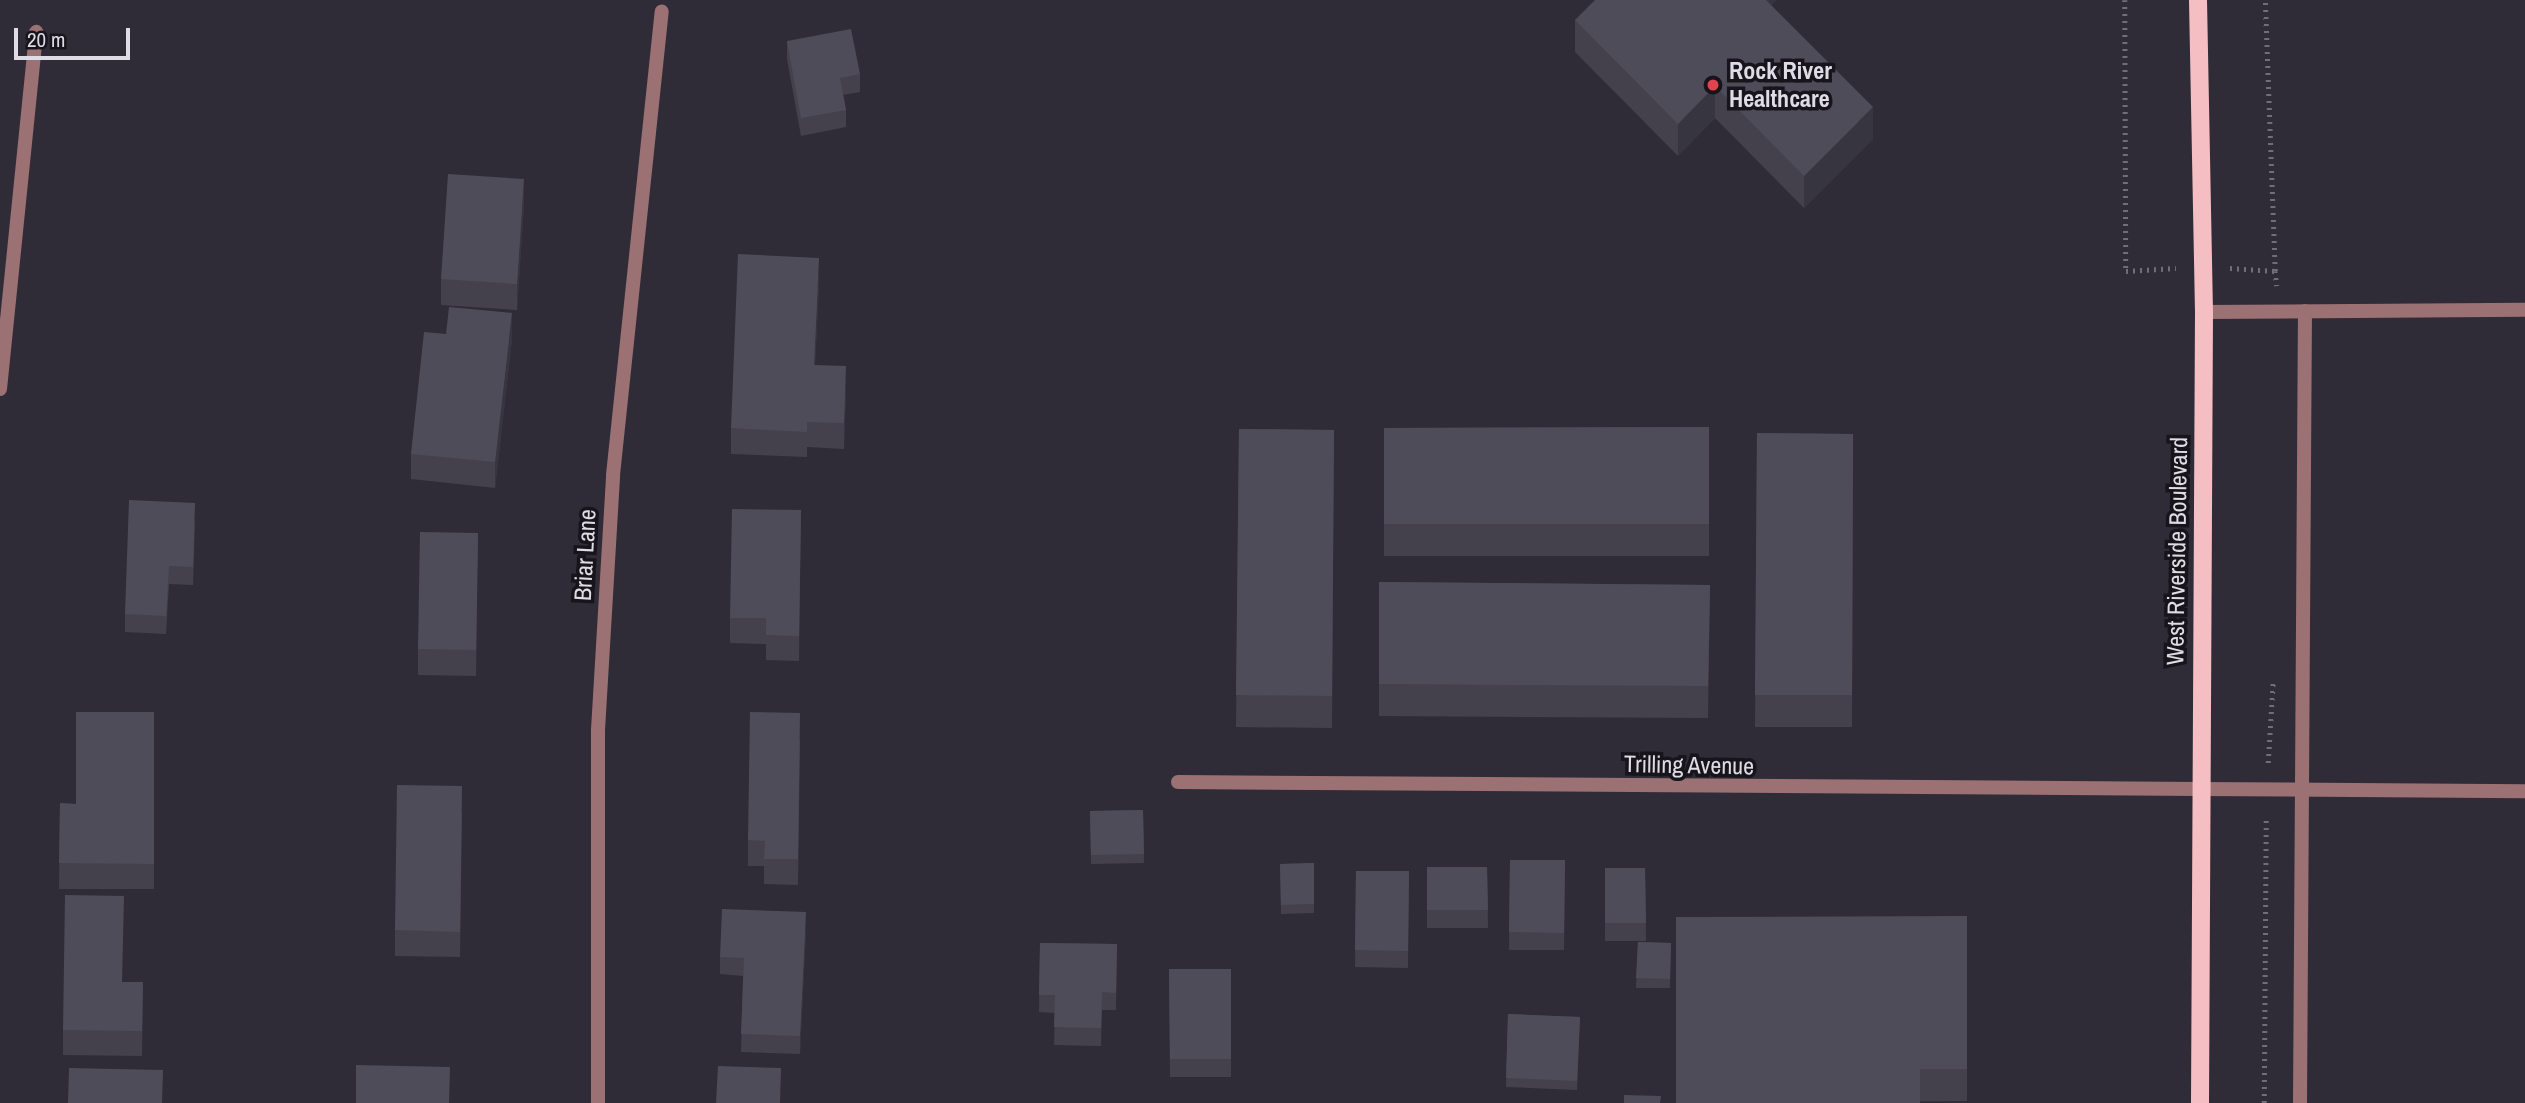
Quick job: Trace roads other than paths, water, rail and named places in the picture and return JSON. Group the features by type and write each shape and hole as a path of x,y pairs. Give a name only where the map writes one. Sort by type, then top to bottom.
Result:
{"main road":[{"name":"West Riverside Boulevard","path":"2198,0 2204,312 2199,789 2200,1103"}],"street":[{"name":"Briar Lane","path":"598,1103 598,730 612,488 662,12"},
{"path":"0,389 36,32"},
{"path":"2204,312 2525,310"},
{"path":"2300,1103 2305,311"},
{"name":"Trilling Avenue","path":"1178,782 2199,789 2302,787 2525,791"}],"place":[{"name":"Rock River Healthcare","path":"1713,85"}]}
